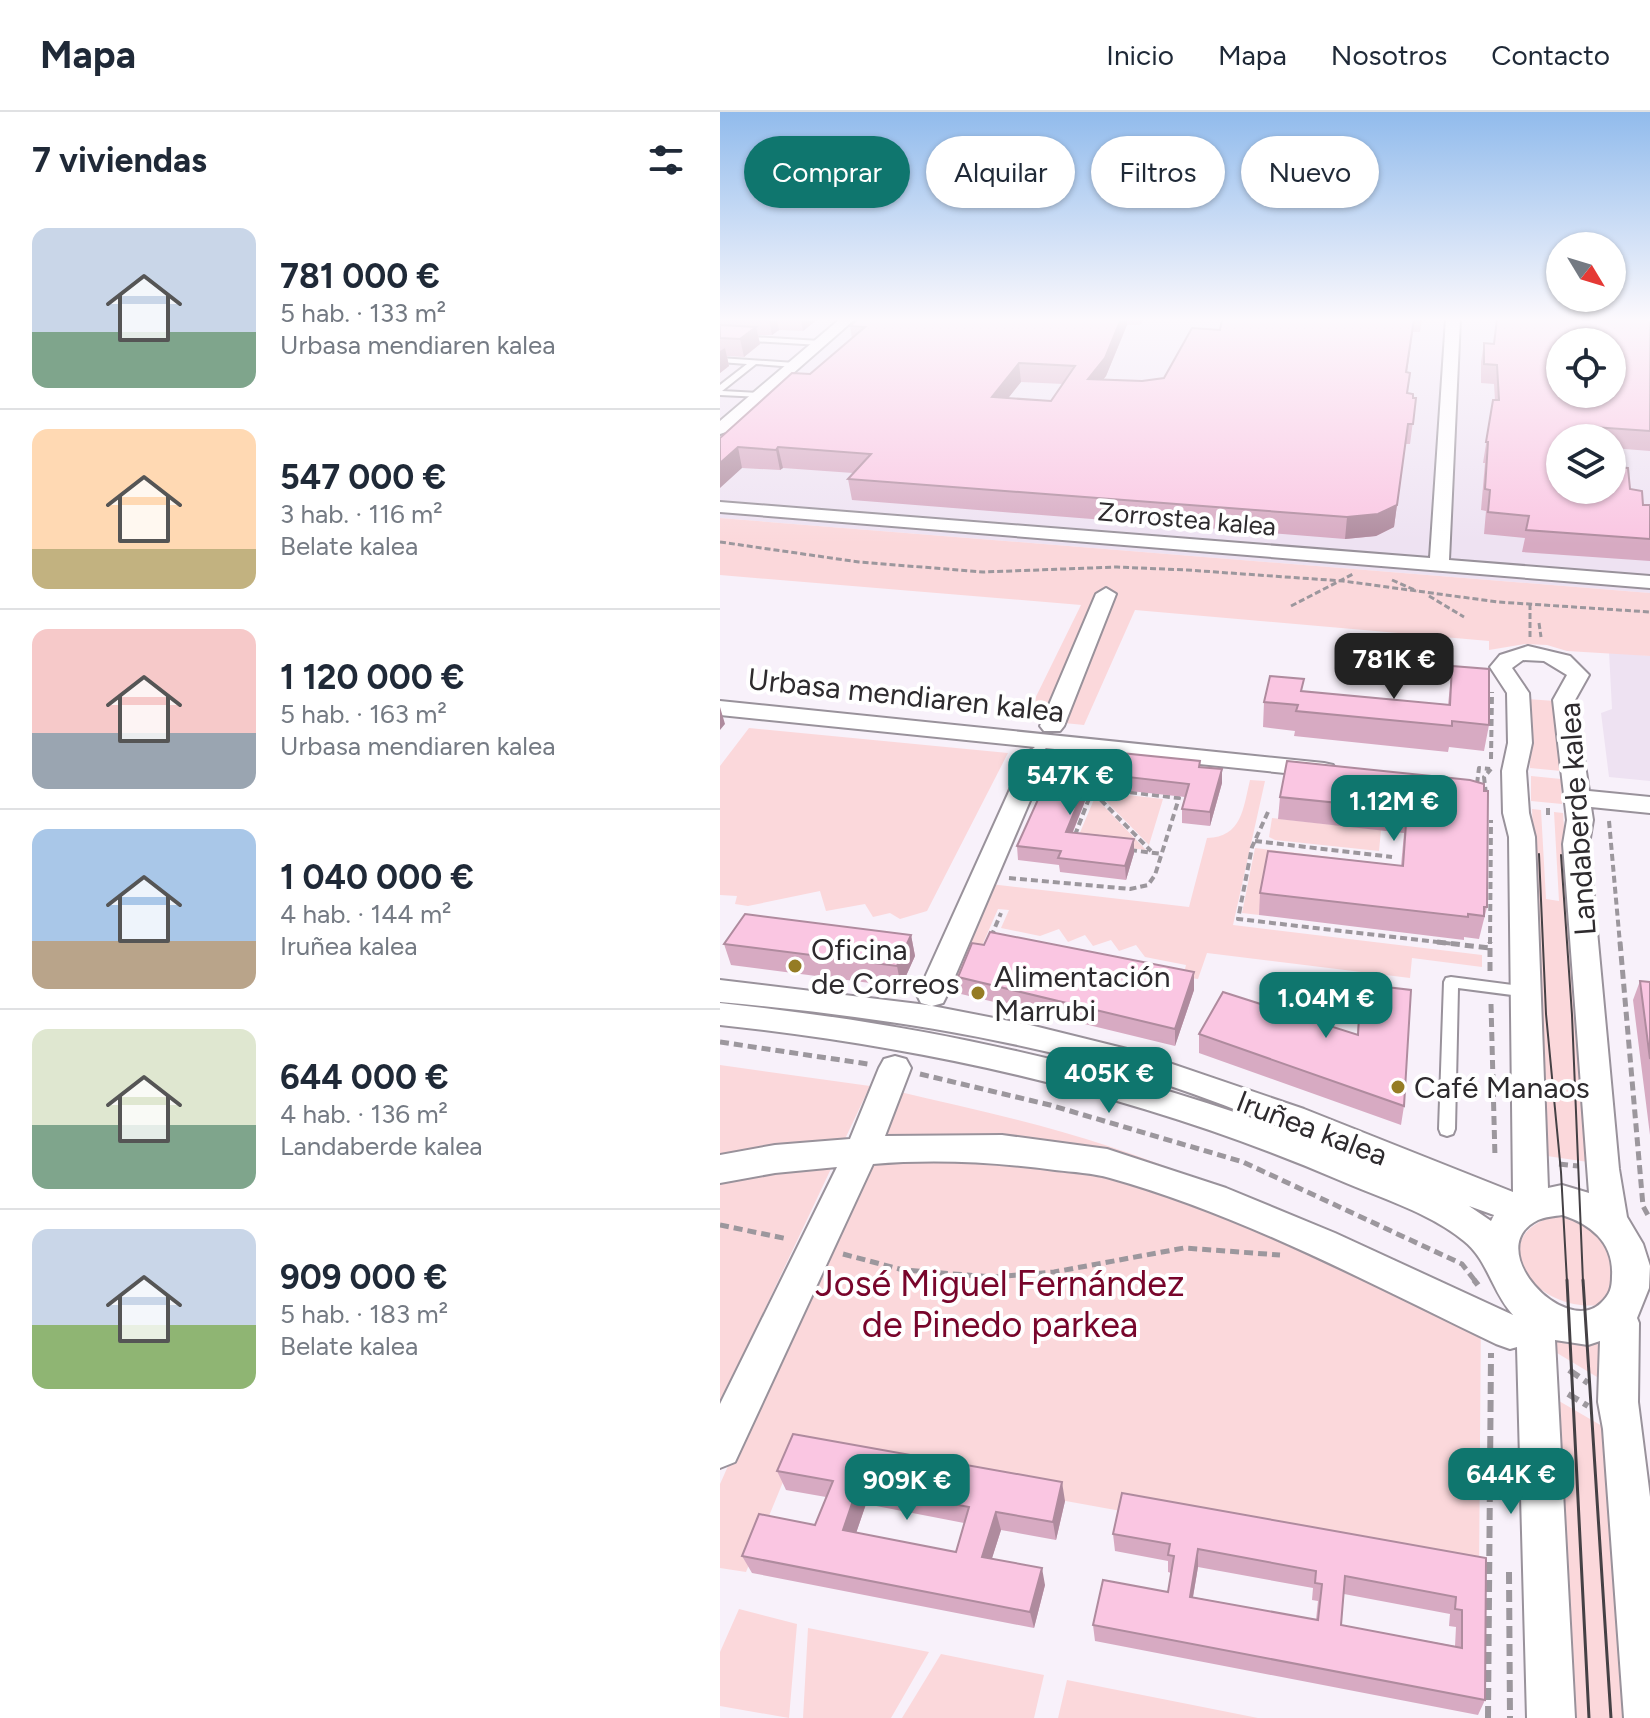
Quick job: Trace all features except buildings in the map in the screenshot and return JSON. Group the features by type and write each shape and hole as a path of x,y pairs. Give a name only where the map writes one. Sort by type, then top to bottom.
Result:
{"street":[{"path":"720,429 761,394"},
{"path":"1439,565 1449,394"},
{"name":"Zorrostea kalea","path":"720,507 1650,582"},
{"path":"1052,726 1106,594"},
{"name":"Landaberde kalea","path":"1527,1207 1533,1161 1522,837 1516,813 1514,780 1520,743 1518,693 1503,673 1502,664 1522,655 1555,657 1567,663 1578,675 1564,700 1568,749 1576,777 1580,820 1576,844 1602,1169 1610,1216"},
{"name":"Urbasa mendiaren kalea","path":"720,708 1355,773"},
{"path":"932,995 1038,754"},
{"path":"1482,794 1514,780"},
{"path":"1578,798 1650,805"},
{"name":"Iruñea kalea","path":"720,991 808,998 935,1017 1133,1062 1295,1119 1483,1198 1527,1207"},
{"name":"Iruñea kalea","path":"720,1014 865,1029 983,1051 1190,1110 1305,1151 1437,1209 1478,1230 1490,1239 1498,1253"},
{"path":"720,1448 862,1151 895,1068"},
{"path":"720,1169 775,1159 912,1147 1002,1149 1107,1163 1214,1198 1322,1244 1512,1342"},
{"path":"1551,1718 1512,1342 1509,1284 1498,1253 1501,1235 1509,1220 1527,1207 1546,1201 1578,1202 1610,1216 1629,1231 1642,1251 1650,1272 1646,1296 1634,1321 1621,1415 1648,1718"},
{"path":"1512,1342 1552,1320 1578,1328 1634,1321"}],"lane":[{"path":"727,394 756,398"},
{"path":"1447,1129 1451,982 1528,992"}],"path":[{"path":"720,542 859,562 983,572 1117,567 1343,581 1425,594 1650,612"},
{"path":"1291,606 1343,581 1362,568"},
{"path":"1389,578 1425,594 1464,617"},
{"path":"1530,604 1530,645"},
{"path":"1539,623 1542,646"},
{"path":"1482,794 1479,768 1514,780"},
{"path":"1071,844 1092,788"},
{"path":"1092,788 1153,853"},
{"path":"1009,878 1130,889 1148,885 1155,875 1179,798 1092,788"},
{"path":"1548,808 1548,817"},
{"path":"1490,810 1490,987 1495,1158"},
{"path":"1268,812 1255,841 1238,919 1491,948"},
{"path":"1255,841 1392,857"},
{"path":"1126,850 1162,854"},
{"path":"985,949 994,938 1001,913"},
{"path":"720,1042 895,1068 1050,1105 1243,1162 1462,1264 1512,1342 1621,1415"},
{"path":"1488,1163 1495,1158 1640,1172"},
{"path":"720,1225 817,1245 867,1263 971,1279 1019,1278 1170,1249 1213,1249 1285,1256"},
{"path":"1512,1342 1621,1415"},
{"path":"1488,1718 1512,1342"}],"shaded area":[{"path":"720,394 1546,394 1546,408 1626,408 1626,394 1650,394 1650,593 720,518"},
{"path":"1609,652 1650,656 1650,781 1609,777 1601,713 1612,709"}],"green space":[{"path":"720,518 1650,593 1650,656 1567,651 1547,645 1525,644 1489,650 1489,641 1135,610 1084,725 1025,719 1081,605 720,575"},
{"path":"1527,699 1555,701 1561,771 1530,768"},
{"path":"749,728 1008,753 927,911 900,919 890,913 873,917 865,904 826,911 820,891 748,906 735,904 737,896 720,895 720,766"},
{"path":"1531,776 1561,779 1562,804 1531,801"},
{"path":"1250,780 1265,781 1233,925 1482,955 1482,967 1412,958 1410,978 1207,953 1198,979 1183,977 1186,965 1145,957 1136,945 1119,951 1111,940 1093,946 1085,935 1068,942 1059,929 1040,936 1001,928 1009,910 998,909 961,994 943,990 990,884 1189,907 1207,838 1228,833 1234,827 1243,811"},
{"path":"1101,792 1163,799 1149,845 1100,795"},
{"path":"1095,797 1146,850 1076,842"},
{"path":"1532,809 1541,810 1546,899 1559,901 1554,812 1563,813 1588,1162 1547,1156"},
{"path":"1272,818 1381,830 1379,851 1275,840 1269,837"},
{"path":"1255,848 1388,864 1385,887 1268,874 1259,915 1242,913"},
{"name":"José Miguel Fernández de Pinedo parkea","path":"720,1065 870,1086 720,1404"},
{"name":"José Miguel Fernández de Pinedo parkea","path":"896,1091 1056,1130 1156,1163 1297,1220 1481,1306 1479,1576 802,1453 785,1477 746,1572 720,1568 720,1484"},
{"path":"1555,1216 1589,1222 1627,1273 1600,1305 1576,1304 1554,1297 1537,1286 1525,1271 1519,1255 1522,1239 1533,1226"},
{"path":"1557,1339 1596,1343 1604,1349 1607,1383 1557,1353"},
{"path":"1559,1401 1609,1430 1629,1718 1571,1718"},
{"path":"739,1609 797,1624 789,1718 720,1706 720,1652"},
{"path":"808,1628 929,1652 891,1718 803,1718"},
{"path":"941,1654 1044,1675 1034,1718 902,1718"},
{"path":"1067,1680 1258,1718 1058,1718"}],"tram line":[{"path":"1539,854 1546,1014 1561,1172 1567,1282"},
{"path":"1561,855 1572,1015 1583,1282"},
{"path":"1567,1280 1589,1718"},
{"path":"1583,1280 1611,1718"}],"place":[{"name":"Oficina de Correos","path":"795,966"},
{"name":"Alimentación Marrubi","path":"978,993"},
{"name":"Café Manaos","path":"1398,1087"}]}
